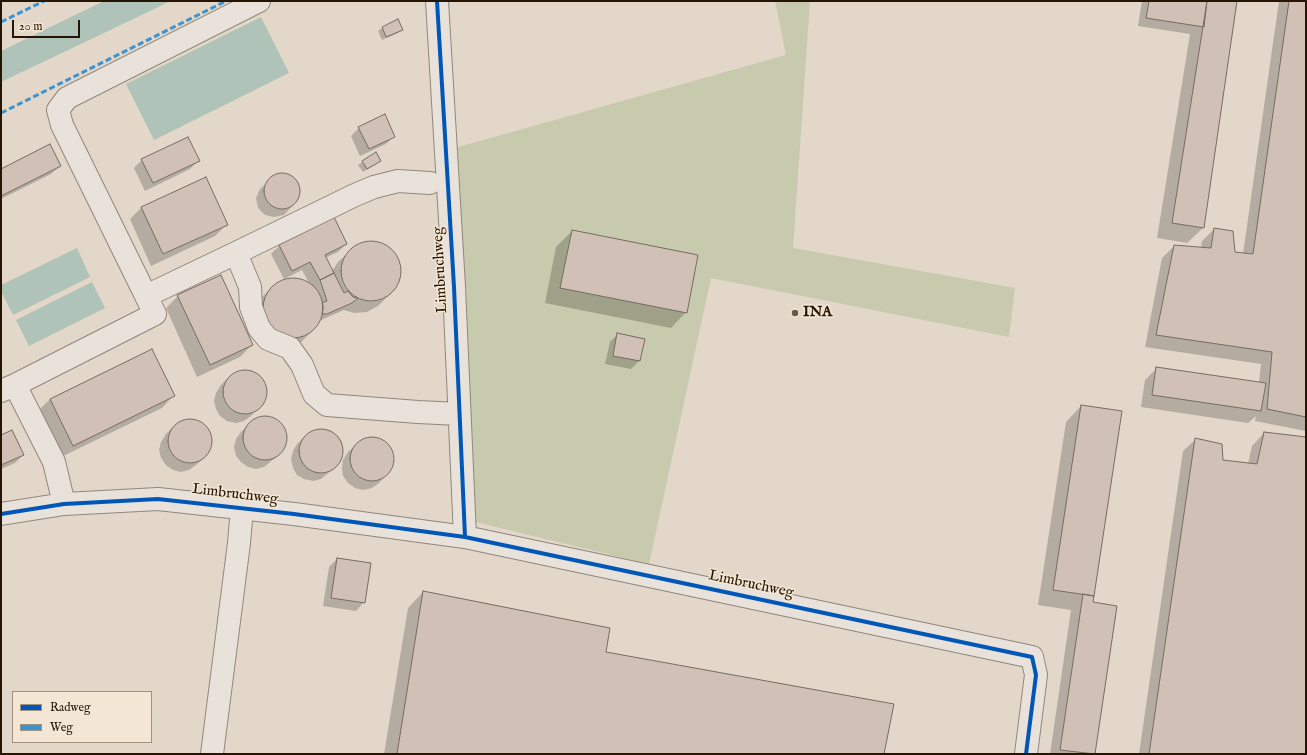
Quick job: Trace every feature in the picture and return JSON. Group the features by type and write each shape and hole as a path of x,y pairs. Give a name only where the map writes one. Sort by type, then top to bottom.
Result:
{"street":[{"path":"64,504 54,462 8,388 155,314 62,125 58,110 67,98 259,1"},
{"name":"Limbruchweg","path":"437,1 454,287 465,537"},
{"path":"146,296 355,195 398,181 430,183"},
{"path":"236,253 250,287 252,307 259,328 268,339 290,348 302,365 314,394 327,405 459,414"},
{"name":"Limbruchweg","path":"1,514 64,504 158,499 242,508 465,537 1032,657 1036,676 1026,754"},
{"path":"212,754 239,544 242,508"}],"green space":[{"path":"775,1 810,1 793,248 1015,288 1009,337 711,278 649,564 471,521 455,148 786,55"}],"shaded area":[{"path":"104,1 171,1 1,82 1,51"},
{"path":"261,17 289,73 154,140 126,84"},
{"path":"77,248 90,277 13,315 1,291 1,285"},
{"path":"92,282 105,308 29,346 16,320"}],"building":[{"path":"1149,1 1207,1 1204,27 1146,18"},
{"path":"1207,1 1237,1 1204,228 1172,223"},
{"path":"1289,1 1306,1 1306,417 1267,409 1272,352 1156,335 1174,245 1211,248 1214,228 1233,231 1235,252 1253,254"},
{"path":"398,19 403,30 386,37 382,27"},
{"path":"385,114 395,137 369,149 358,127"},
{"path":"188,137 200,161 153,183 141,159"},
{"path":"50,144 61,166 1,196 1,169"},
{"path":"376,152 381,161 367,169 362,161"},
{"path":"286,173 295,178 299,184 299,198 295,204 286,209 278,209 269,204 265,198 264,187 269,178 275,174"},
{"path":"206,177 228,225 163,254 141,207"},
{"path":"334,217 347,244 325,255 334,273 320,280 310,262 292,271 279,245"},
{"path":"572,230 698,255 687,313 560,288"},
{"path":"365,241 377,241 388,246 396,254 401,265 399,283 388,296 377,301 365,301 354,296 346,288 341,277 341,265 346,254 354,246"},
{"path":"334,273 344,293 348,291 353,297 358,298 352,303 327,314 322,314 322,303 327,301 320,280"},
{"path":"221,275 253,345 210,365 177,295"},
{"path":"287,278 299,278 310,283 318,291 323,302 321,320 310,333 299,338 287,338 276,333 268,325 263,314 263,302 268,291 276,283"},
{"path":"617,333 645,339 640,361 613,356"},
{"path":"152,349 175,396 73,446 50,399"},
{"path":"1156,367 1266,383 1261,411 1152,395"},
{"path":"241,370 249,370 254,371 261,376 266,383 266,401 261,408 254,413 241,414 233,411 226,404 223,396 223,388 226,380 233,373"},
{"path":"1081,405 1122,411 1094,596 1053,590"},
{"path":"261,416 269,416 274,417 281,422 286,429 286,447 281,454 274,459 261,460 253,457 246,450 243,442 243,434 246,426 253,419"},
{"path":"186,419 194,419 199,420 206,425 211,432 211,450 206,457 199,462 186,463 178,460 171,453 168,445 168,437 171,429 178,422"},
{"path":"317,429 325,429 330,430 337,435 342,442 342,460 337,467 330,472 317,473 309,470 302,463 299,455 299,447 302,439 309,432"},
{"path":"12,430 24,455 1,465 1,435"},
{"path":"1264,432 1306,437 1306,754 1149,754 1195,438 1222,444 1223,460 1257,464"},
{"path":"368,437 376,437 381,438 388,443 393,450 393,468 388,475 381,480 368,481 360,478 353,471 350,463 350,455 353,447 360,440"},
{"path":"337,558 371,563 365,603 331,598"},
{"path":"423,591 610,628 606,652 894,704 884,754 397,754"},
{"path":"1083,594 1094,596 1093,602 1117,606 1095,754 1060,750"}],"marked path":[{"path":"1,22 44,1"},
{"path":"1,113 226,1"}],"cycle path":[{"path":"437,1 454,287 465,537"},
{"path":"1,514 64,504 158,499 294,514 465,537 1032,657 1036,675 1026,754"}],"place":[{"name":"INA","path":"795,313"}]}
